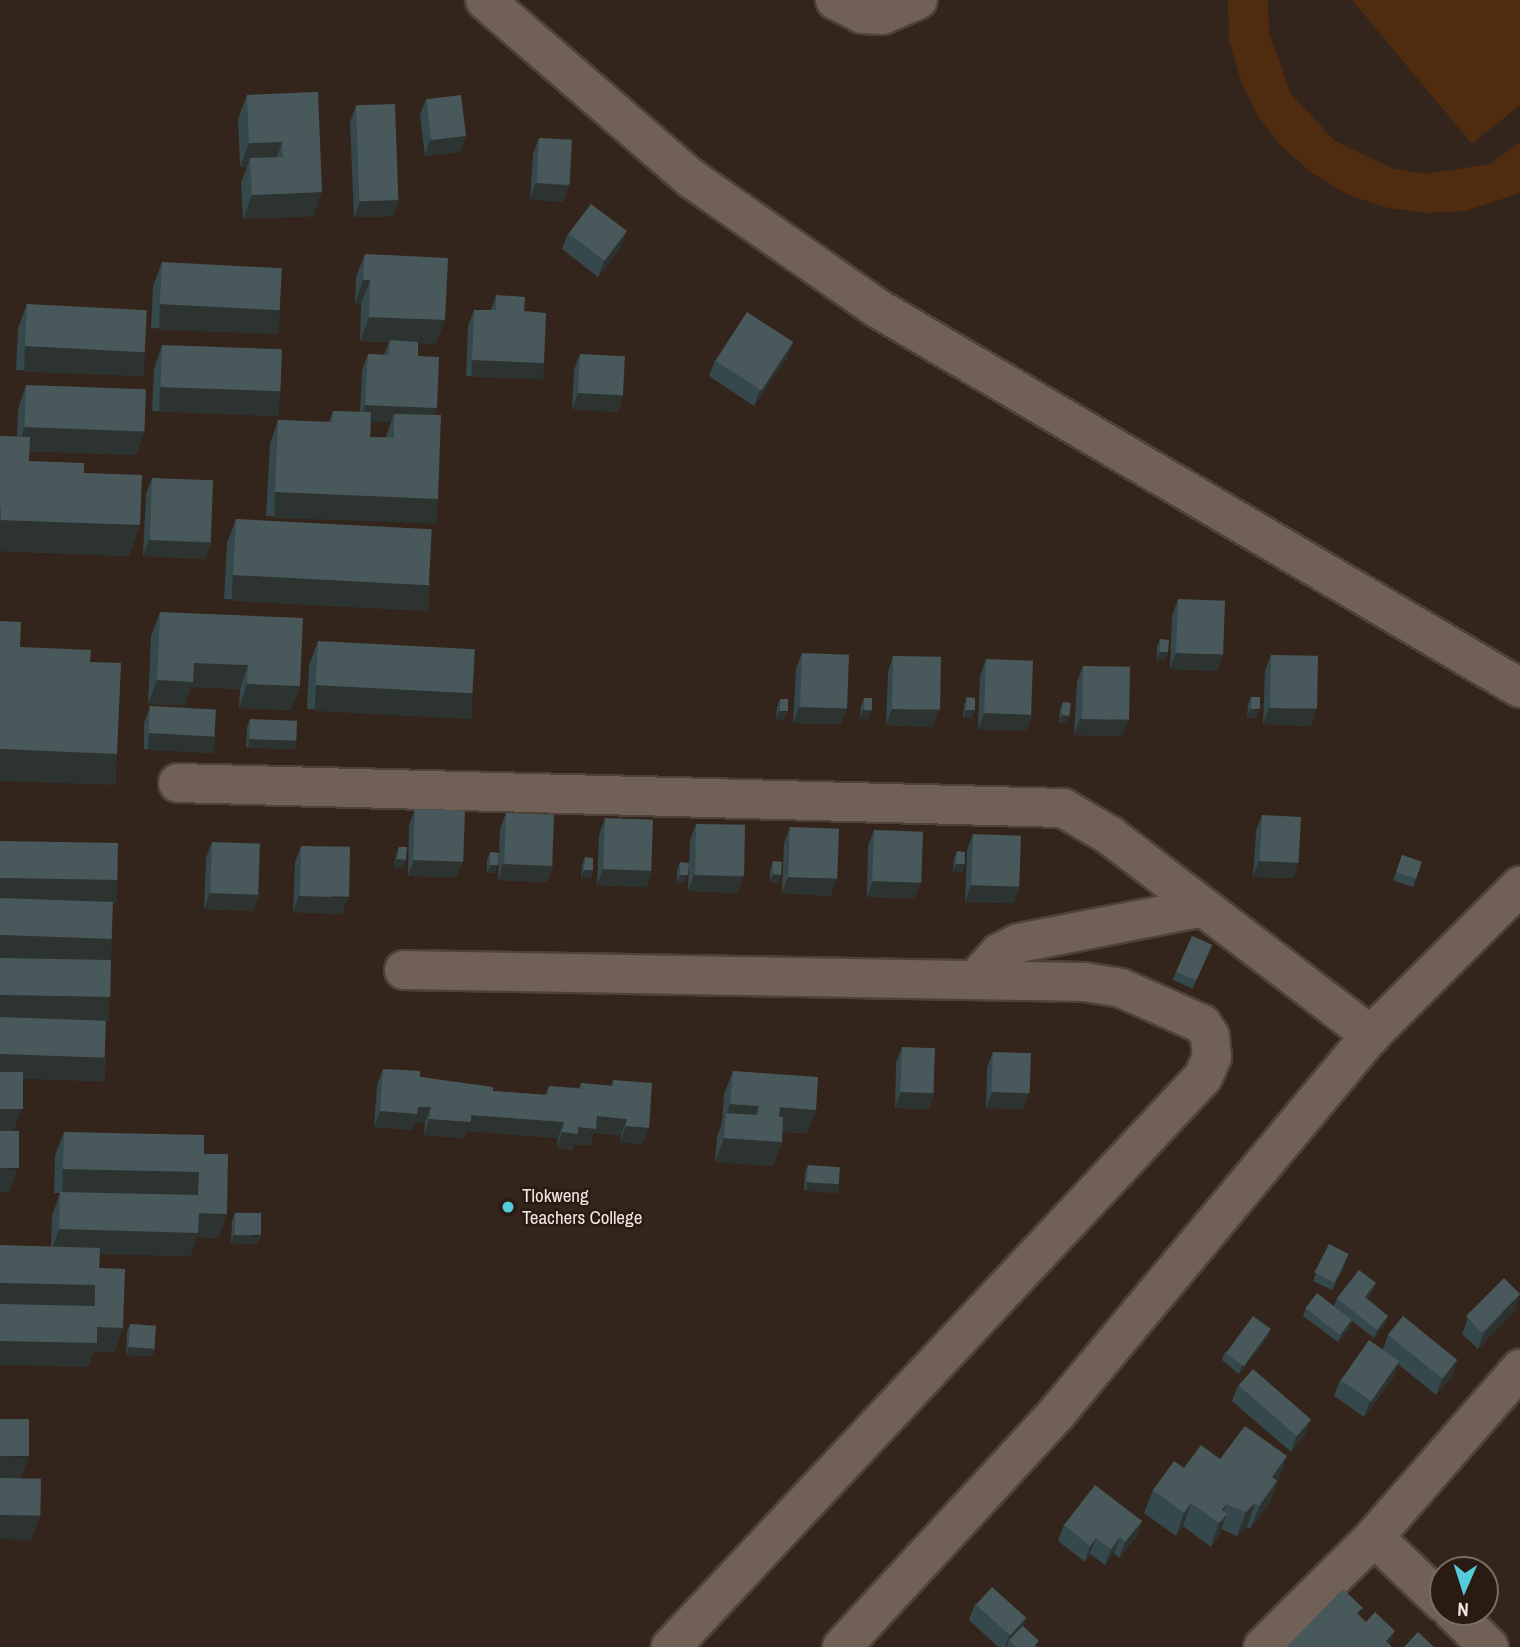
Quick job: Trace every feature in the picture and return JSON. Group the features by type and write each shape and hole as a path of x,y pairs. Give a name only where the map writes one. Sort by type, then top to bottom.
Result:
{"street":[{"path":"485,0 692,179 877,308 1520,688"},
{"path":"835,0 862,14 882,15 918,0"},
{"path":"178,783 1063,808 1110,835 1371,1035"},
{"path":"842,1647 1057,1413 1371,1035 1520,886"},
{"path":"975,980 999,953 1019,943 1204,907"},
{"path":"404,970 1084,982 1121,988 1202,1024 1210,1036 1211,1064 671,1647"},
{"path":"1263,1647 1374,1537 1520,1368"},
{"path":"1374,1537 1429,1590"},
{"path":"1467,1626 1489,1647"}],"shaded area":[{"path":"1228,0 1268,0 1269,33 1291,94 1335,141 1394,169 1426,174 1490,164 1520,142 1520,193 1465,211 1424,213 1384,207 1346,194 1312,173 1281,146 1257,115 1240,78 1229,39"},
{"path":"1352,0 1520,0 1520,105 1472,144"}],"building":[{"path":"318,92 322,192 252,195 250,158 283,157 282,142 249,143 247,95"},
{"path":"461,95 466,136 431,140 426,99"},
{"path":"395,104 398,200 359,201 356,105"},
{"path":"539,138 572,140 570,185 537,183"},
{"path":"591,204 627,231 605,261 569,234"},
{"path":"365,254 448,258 445,320 369,317 370,280 363,280"},
{"path":"162,262 282,268 280,310 160,304"},
{"path":"496,295 525,297 524,311 546,313 544,363 472,360 474,310 496,310"},
{"path":"27,304 147,310 145,352 25,346"},
{"path":"747,312 793,342 762,391 715,361"},
{"path":"390,340 418,342 418,356 439,357 437,408 365,405 368,354 389,355"},
{"path":"162,345 282,349 280,391 161,387"},
{"path":"580,354 625,356 623,395 578,393"},
{"path":"26,385 146,389 144,431 25,427"},
{"path":"333,411 371,412 370,437 394,438 394,414 441,415 438,499 275,492 278,420 332,422"},
{"path":"0,436 30,437 29,461 84,463 84,473 142,475 140,525 1,520"},
{"path":"152,478 213,480 211,542 150,540"},
{"path":"236,519 432,529 429,585 233,575"},
{"path":"1178,599 1225,601 1223,655 1176,653"},
{"path":"160,612 303,618 300,686 247,684 248,665 194,663 193,682 157,680"},
{"path":"0,621 21,622 20,647 91,650 90,662 121,663 117,754 0,749"},
{"path":"1160,639 1169,640 1168,652 1160,652"},
{"path":"318,641 475,649 472,693 316,685"},
{"path":"802,653 849,655 847,709 800,707"},
{"path":"1271,655 1318,656 1317,709 1270,708"},
{"path":"893,656 941,657 940,710 892,709"},
{"path":"986,659 1033,661 1031,715 984,713"},
{"path":"1083,666 1130,667 1129,720 1082,719"},
{"path":"967,697 975,698 975,710 966,710"},
{"path":"1251,697 1260,697 1260,709 1251,709"},
{"path":"864,698 872,698 872,710 864,710"},
{"path":"780,699 788,699 788,711 780,711"},
{"path":"1063,702 1071,703 1069,716 1061,715"},
{"path":"150,706 216,709 214,736 149,733"},
{"path":"250,719 297,721 296,741 249,739"},
{"path":"415,809 465,811 463,862 413,860"},
{"path":"506,813 554,815 552,866 504,864"},
{"path":"1262,815 1301,817 1299,863 1260,861"},
{"path":"605,818 653,820 651,871 603,869"},
{"path":"696,824 745,825 744,876 695,875"},
{"path":"790,827 839,829 837,879 788,877"},
{"path":"874,830 923,832 921,883 872,881"},
{"path":"973,834 1021,836 1019,887 971,885"},
{"path":"0,841 118,843 117,880 0,878"},
{"path":"212,842 260,844 258,895 210,893"},
{"path":"301,846 350,847 349,897 300,896"},
{"path":"399,847 407,847 406,860 397,859"},
{"path":"957,851 965,852 965,864 956,864"},
{"path":"490,852 499,853 498,865 490,865"},
{"path":"1402,855 1422,862 1416,879 1396,872"},
{"path":"585,857 593,858 593,870 584,870"},
{"path":"773,861 782,862 781,875 773,874"},
{"path":"680,862 689,863 688,875 680,875"},
{"path":"0,898 113,902 112,939 0,935"},
{"path":"1192,936 1212,945 1196,981 1176,972"},
{"path":"0,958 111,960 110,997 0,995"},
{"path":"0,1017 106,1021 105,1058 0,1054"},
{"path":"902,1047 935,1048 933,1093 900,1092"},
{"path":"993,1052 1031,1053 1030,1093 992,1092"},
{"path":"383,1069 420,1071 420,1077 493,1087 493,1091 548,1095 549,1086 581,1089 581,1083 613,1086 613,1080 652,1083 649,1128 626,1126 627,1119 597,1116 596,1129 578,1127 578,1134 562,1132 564,1122 471,1115 471,1122 429,1119 431,1107 418,1107 417,1114 380,1111"},
{"path":"733,1071 818,1077 816,1110 780,1107 779,1117 783,1117 782,1142 724,1138 726,1113 758,1115 759,1106 730,1104"},
{"path":"0,1072 23,1072 23,1109 0,1109"},
{"path":"0,1131 19,1131 19,1168 0,1168"},
{"path":"64,1132 204,1135 204,1154 228,1154 227,1214 199,1213 198,1233 59,1229 60,1192 198,1195 199,1172 63,1169"},
{"path":"808,1165 840,1167 839,1184 807,1182"},
{"path":"235,1213 261,1213 261,1235 235,1235"},
{"path":"1329,1244 1349,1254 1334,1282 1314,1273"},
{"path":"0,1245 100,1248 99,1268 125,1269 123,1328 97,1327 97,1343 0,1341 0,1304 95,1306 95,1285 0,1283"},
{"path":"1359,1270 1376,1283 1365,1297 1388,1316 1377,1330 1337,1298"},
{"path":"1504,1278 1520,1295 1482,1332 1466,1316"},
{"path":"1317,1293 1352,1320 1340,1335 1305,1308"},
{"path":"1253,1316 1271,1329 1244,1366 1226,1353"},
{"path":"1403,1316 1457,1360 1442,1379 1388,1335"},
{"path":"130,1324 156,1326 154,1349 128,1347"},
{"path":"1369,1340 1399,1361 1371,1401 1341,1380"},
{"path":"1253,1369 1311,1420 1297,1436 1239,1386"},
{"path":"0,1419 29,1419 29,1456 0,1456"},
{"path":"1245,1426 1287,1456 1272,1477 1277,1481 1259,1506 1255,1503 1246,1512 1226,1504 1222,1510 1227,1514 1219,1523 1191,1503 1184,1513 1153,1490 1174,1461 1184,1468 1201,1445 1220,1459"},
{"path":"0,1478 41,1479 40,1516 0,1515"},
{"path":"1095,1485 1142,1521 1125,1542 1120,1537 1111,1549 1096,1538 1090,1546 1064,1525"},
{"path":"992,1587 1026,1618 1010,1636 976,1605"},
{"path":"1343,1589 1363,1608 1357,1613 1366,1622 1375,1612 1395,1631 1386,1641 1392,1647 1286,1647"},
{"path":"1023,1626 1039,1641 1033,1647 1016,1647 1009,1640"},
{"path":"1418,1632 1434,1647 1404,1647"}],"place":[{"name":"Tlokweng Teachers College","path":"508,1207"}]}
